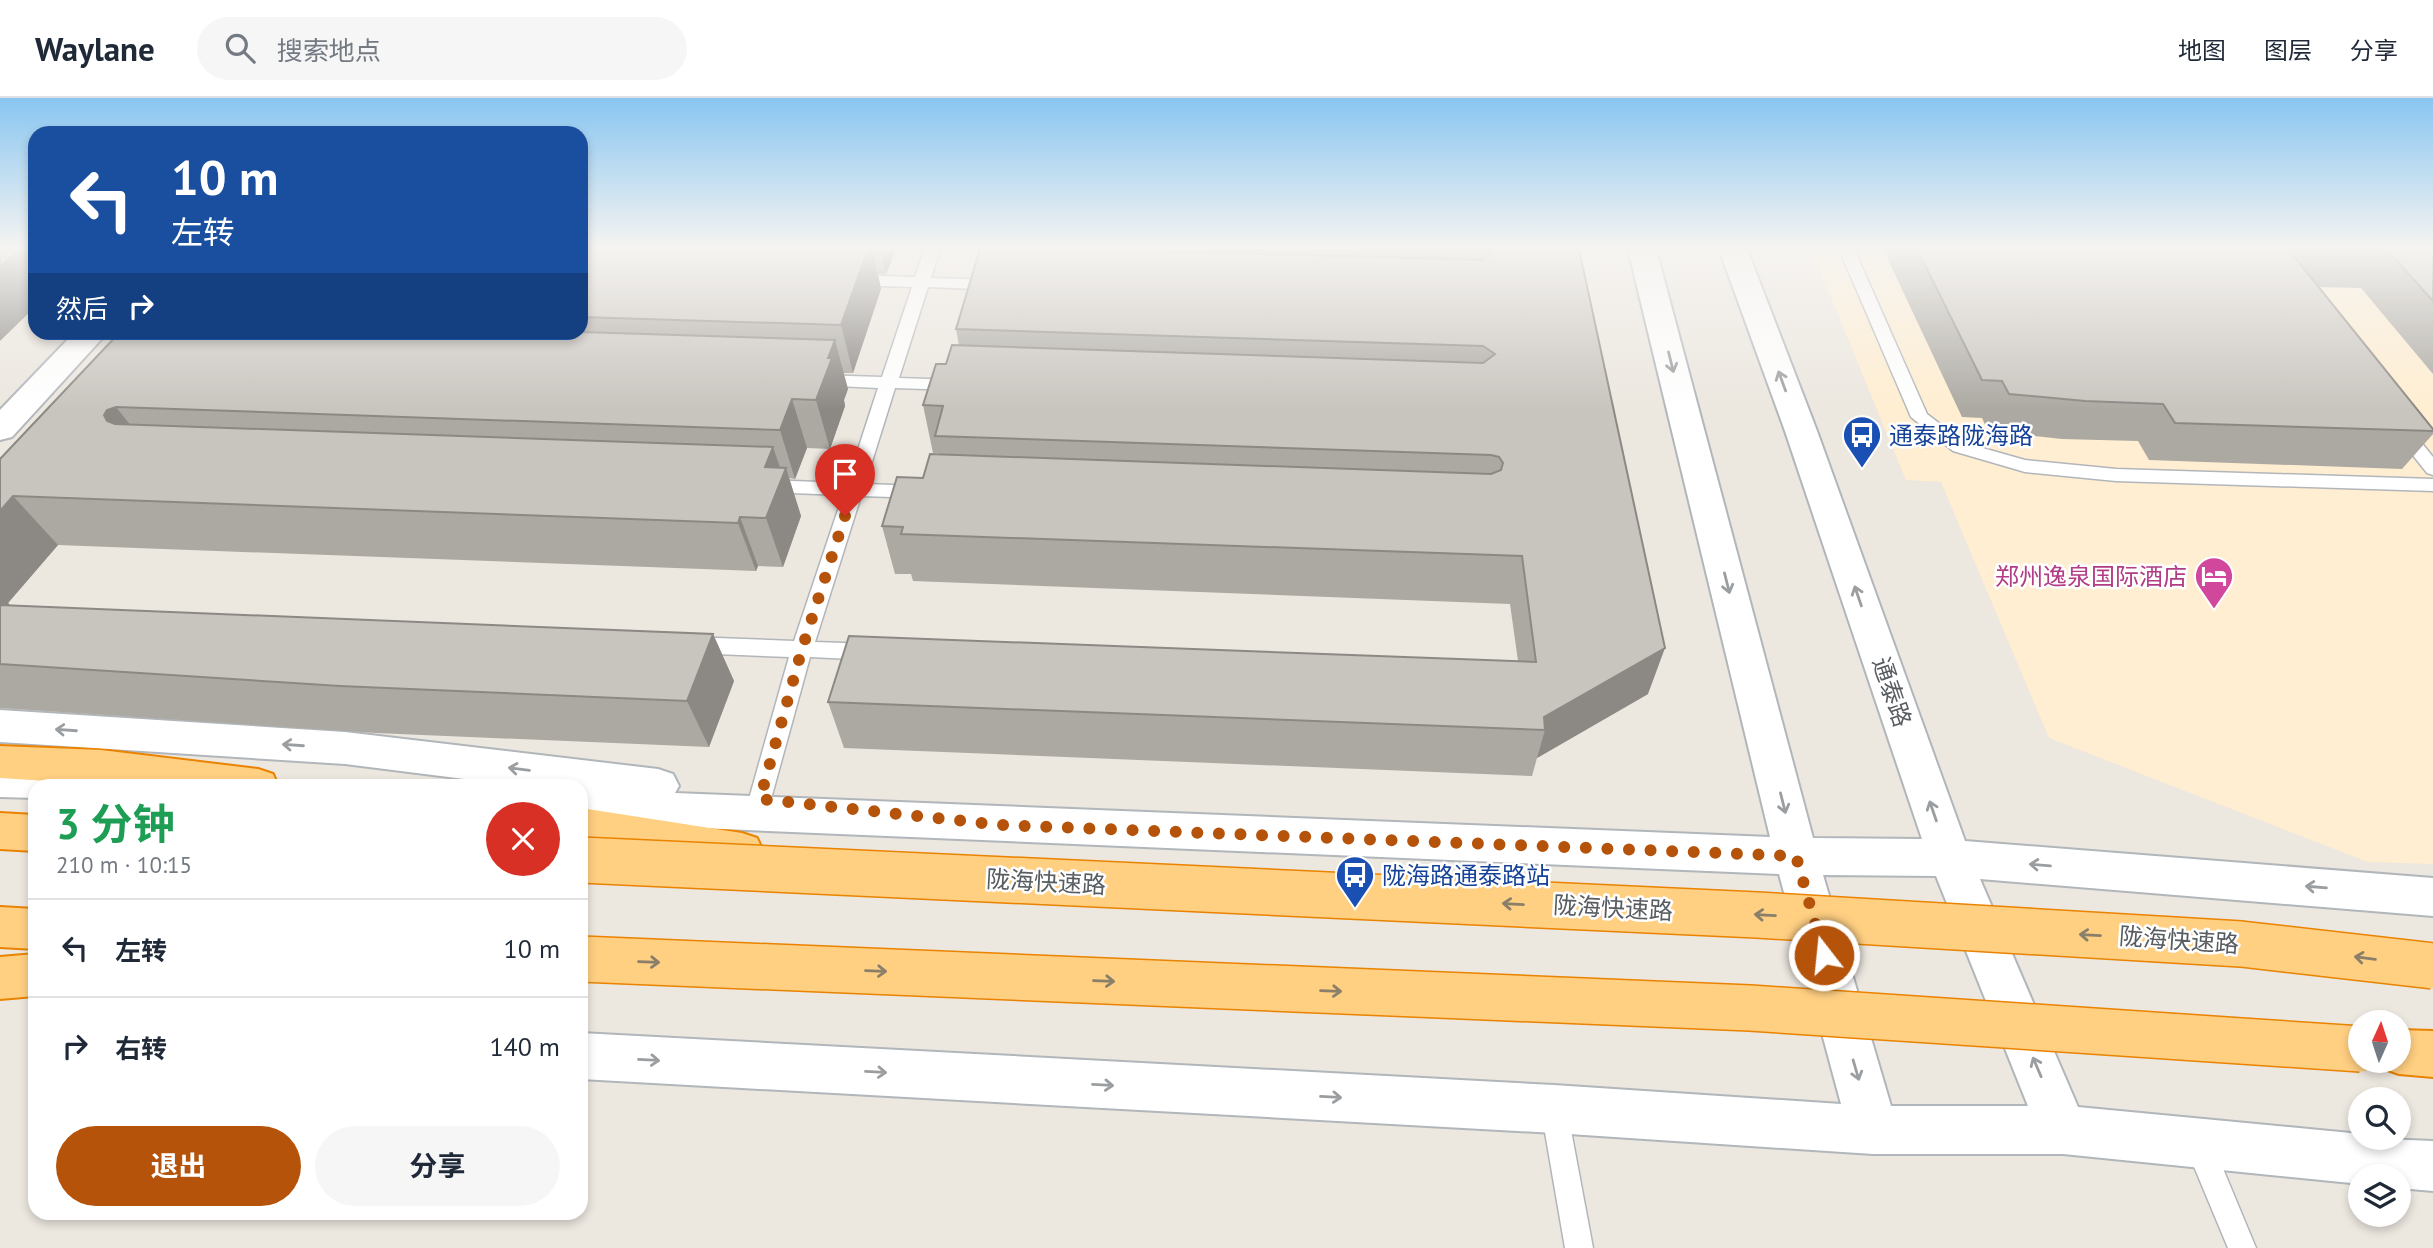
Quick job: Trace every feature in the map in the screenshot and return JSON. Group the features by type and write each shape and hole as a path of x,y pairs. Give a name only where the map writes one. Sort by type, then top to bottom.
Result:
{"highway":[{"path":"0,762 101,766 203,779"},
{"path":"588,827 886,875"},
{"path":"0,831 28,832"},
{"name":"陇海快速路","path":"588,860 1771,916 2241,944 2433,966"},
{"path":"0,927 28,929"},
{"path":"588,959 1750,1008 2348,1048"},
{"path":"0,980 28,976"},
{"path":"2412,1053 2433,1054"}],"street":[{"path":"1656,303 1796,856 1873,1130"},
{"name":"通泰路","path":"1753,303 1801,431 1950,858 2063,1130"},
{"path":"0,429 85,340"},
{"path":"0,726 345,748 760,799 1001,825"},
{"path":"0,780 28,781"},
{"path":"588,806 1796,856 1950,858 2433,897"},
{"path":"0,980 28,986"},
{"path":"588,1056 1554,1109 1873,1130 2063,1130 2433,1166"}],"lane":[{"path":"760,799 802,649 914,303"},
{"path":"1870,303 1920,417 1959,447 2025,466 2116,475 2433,485"},
{"path":"806,380 972,386"},
{"path":"2391,417 2433,469"},
{"path":"742,485 937,492"},
{"path":"677,644 898,653"},
{"path":"1554,1109 1579,1248"},
{"path":"2199,1145 2242,1248"}],"shaded area":[{"name":"郑州逸泉国际酒店","path":"1833,303 2433,303 2433,864 2368,862 2049,738 1941,482 1906,480"}],"building":[{"path":"588,303 849,303 841,325 588,317"},
{"path":"964,303 1591,303 1665,648 1544,717 1545,730 828,702 849,636 1536,662 1522,556 901,534 903,527 882,526 897,477 923,478 930,454 1491,474 1501,470 1503,463 1499,457 1491,455 935,436 943,406 923,405 936,364 946,364 952,345 1483,363 1495,354 1483,346 956,329"},
{"path":"1944,303 2331,303 2433,431 2175,423 2163,404 2009,394 2002,381 1982,380"},
{"path":"588,332 835,340 828,358 832,358 816,400 792,399 780,430 116,407 107,410 104,415 107,421 115,424 773,447 765,467 786,468 766,518 740,517 738,523 13,496 0,511 0,459 112,340 588,340"},
{"path":"0,605 713,634 687,701 340,686 0,664"}],"place":[{"name":"通泰路陇海路","path":"1862,469"},
{"name":"郑州逸泉国际酒店","path":"2214,610"},
{"name":"陇海路通泰路站","path":"1355,909"}],"route":[{"path":"845,516 802,649 760,799 1001,825 1796,856 1824,955"}]}
